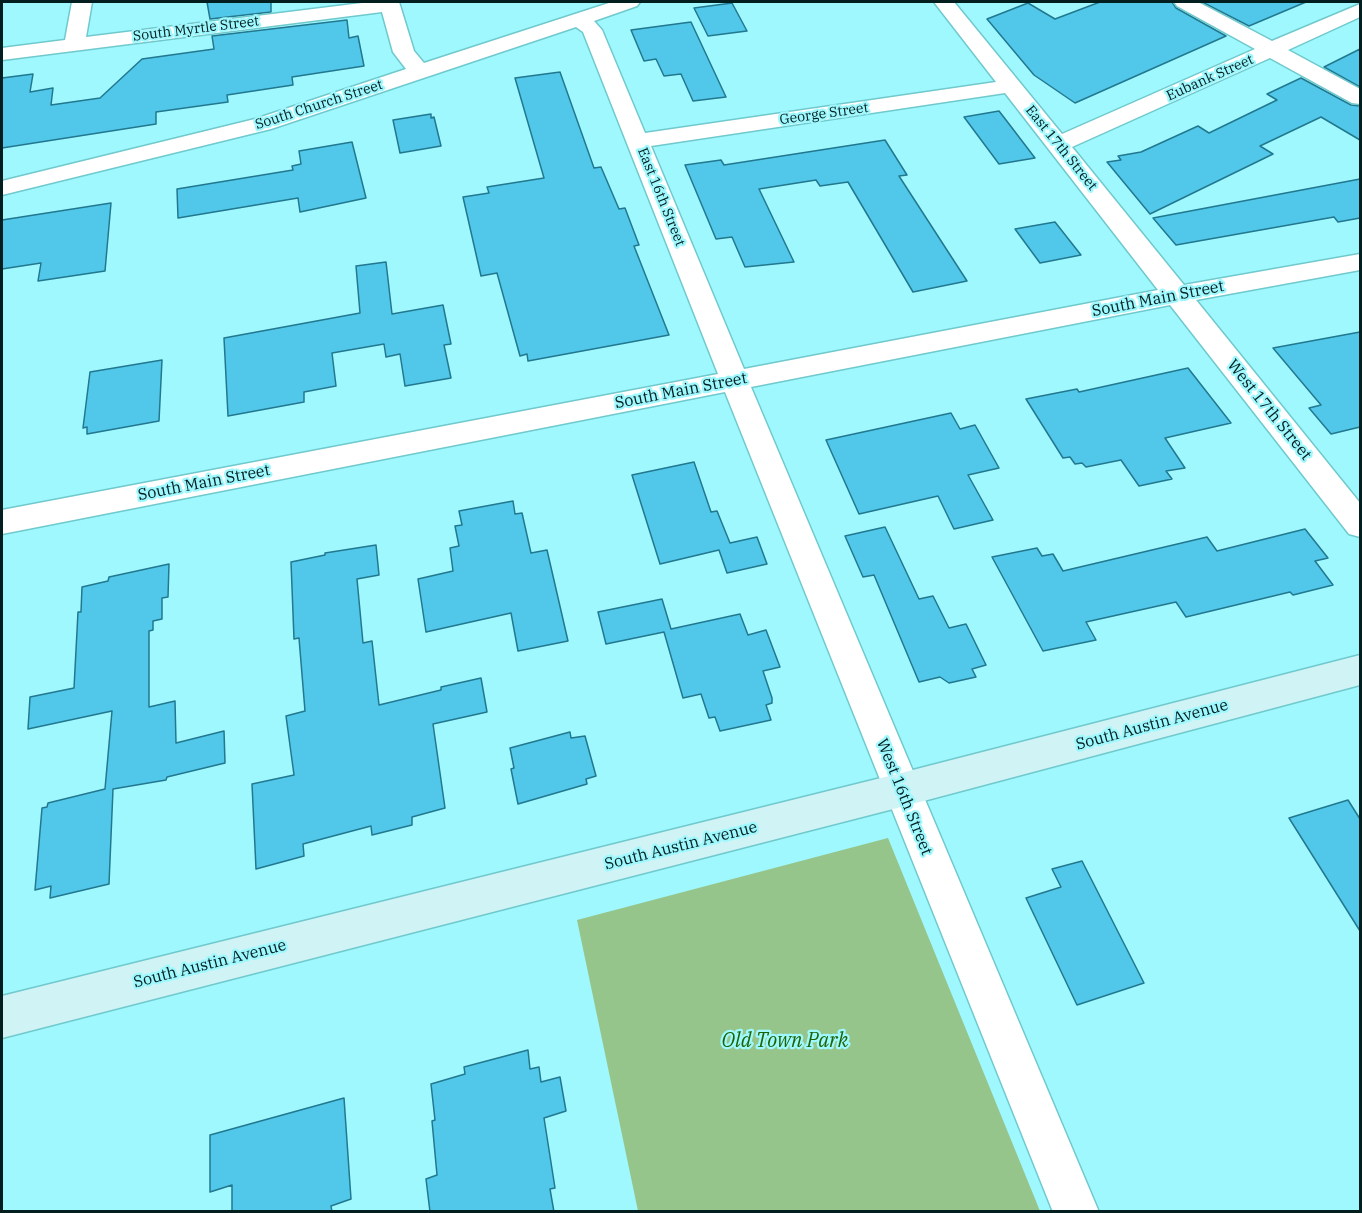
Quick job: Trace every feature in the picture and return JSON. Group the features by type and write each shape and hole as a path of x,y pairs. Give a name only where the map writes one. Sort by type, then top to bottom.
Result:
{"main road":[{"name":"South Austin Avenue","path":"2,1017 901,790 1360,670"}],"street":[{"path":"74,45 82,2"},
{"name":"South Church Street","path":"2,188 263,124 630,2"},
{"name":"East 17th Street","path":"944,2 1177,295"},
{"path":"1184,2 1360,99"},
{"path":"390,3 404,52 419,71"},
{"name":"South Myrtle Street","path":"2,54 390,3"},
{"name":"Eubank Street","path":"1059,144 1360,10"},
{"name":"East 16th Street","path":"580,19 592,30 735,381"},
{"name":"George Street","path":"638,141 1011,86"},
{"name":"South Main Street","path":"2,522 1177,295 1360,262"},
{"name":"West 17th Street","path":"1177,295 1360,525"},
{"name":"West 16th Street","path":"735,381 1076,1212"}],"green space":[{"name":"Old Town Park","path":"888,838 1040,1211 638,1211 577,920"}],"building":[{"path":"207,2 271,2 271,12 210,19"},
{"path":"1100,2 1172,2 1176,8 1226,36 1075,103 1034,75 987,19 1028,3 1055,19"},
{"path":"1202,2 1306,2 1249,26"},
{"path":"732,3 747,31 708,36 694,8"},
{"path":"347,20 349,38 358,36 364,66 292,77 293,85 227,95 228,102 156,112 156,124 2,148 2,78 33,74 30,92 53,88 51,105 100,98 142,59 214,49 212,36"},
{"path":"691,22 726,97 693,101 681,74 664,76 656,59 644,61 631,30"},
{"path":"1360,49 1360,87 1324,67"},
{"path":"560,72 594,168 601,167 619,209 625,208 639,245 634,246 669,335 528,361 527,354 520,356 497,273 481,276 463,197 489,193 487,187 544,178 515,78"},
{"path":"1301,78 1351,105 1360,106 1360,140 1321,117 1260,146 1273,154 1150,214 1107,162 1121,160 1118,156 1141,152 1198,126 1209,133 1277,100 1267,94"},
{"path":"999,111 1035,158 999,164 964,117"},
{"path":"431,114 431,118 434,117 441,146 400,153 393,120"},
{"path":"885,140 907,175 899,176 967,281 913,292 848,182 820,186 816,180 759,189 794,262 745,267 732,237 716,239 685,165 721,160 724,165"},
{"path":"352,142 366,198 300,212 298,198 178,218 177,189 293,170 292,166 301,164 299,151"},
{"path":"1360,179 1360,218 1338,222 1334,217 1176,245 1153,218"},
{"path":"111,203 105,271 38,281 41,263 2,269 2,220"},
{"path":"1055,222 1081,255 1040,263 1015,229"},
{"path":"386,262 392,314 443,305 451,344 444,345 451,378 405,386 400,354 386,357 384,344 332,353 336,386 304,392 304,402 228,416 224,338 360,313 356,266"},
{"path":"1360,332 1360,427 1331,434 1309,408 1321,405 1273,348"},
{"path":"162,360 159,421 87,434 87,427 83,428 90,372"},
{"path":"1188,368 1231,423 1165,438 1185,468 1166,471 1172,479 1139,486 1121,460 1086,467 1082,463 1075,464 1070,457 1063,458 1026,399 1077,389 1079,392"},
{"path":"951,413 960,429 975,425 999,468 968,475 993,520 954,529 938,496 859,514 826,440"},
{"path":"694,462 711,512 717,511 730,543 757,537 767,564 727,573 719,550 660,564 632,475"},
{"path":"513,501 515,514 522,513 531,553 547,550 568,641 518,651 511,613 426,632 418,579 453,571 450,548 459,546 455,526 462,525 459,511"},
{"path":"885,527 919,599 933,596 949,628 966,624 986,665 972,669 976,677 949,683 940,677 919,682 874,575 863,577 845,536"},
{"path":"1305,529 1328,558 1315,561 1333,585 1293,595 1290,592 1186,617 1176,602 1086,622 1096,640 1043,651 992,557 1037,548 1042,556 1053,554 1063,571 1207,537 1217,551"},
{"path":"376,545 379,575 357,579 363,643 372,641 379,705 481,678 487,712 433,724 445,808 412,817 412,825 372,835 371,826 303,844 304,856 256,869 252,784 294,775 286,716 305,711 299,638 294,639 291,562 325,555 325,553"},
{"path":"169,564 168,597 162,598 162,619 153,621 153,630 149,631 149,707 175,701 176,743 224,731 225,763 167,777 166,780 113,789 109,884 50,898 51,886 35,890 42,808 47,807 48,803 105,789 112,711 28,729 30,697 74,688 78,612 81,612 82,587 108,581 109,577"},
{"path":"662,599 671,629 740,614 748,635 766,630 780,667 763,671 772,698 772,703 766,705 771,720 720,731 715,717 709,718 701,694 683,698 664,632 606,644 598,612"},
{"path":"570,732 571,738 585,736 596,776 586,779 587,784 518,804 511,769 514,768 510,748"},
{"path":"1348,800 1360,819 1360,931 1289,818"},
{"path":"1082,861 1144,983 1077,1005 1026,898 1061,887 1052,869"},
{"path":"528,1050 530,1069 539,1067 541,1082 560,1077 566,1111 544,1118 555,1188 550,1189 554,1212 430,1212 426,1179 437,1175 431,1084 465,1074 464,1067"},
{"path":"344,1098 351,1199 331,1206 332,1212 232,1212 232,1185 210,1192 210,1135"}]}
